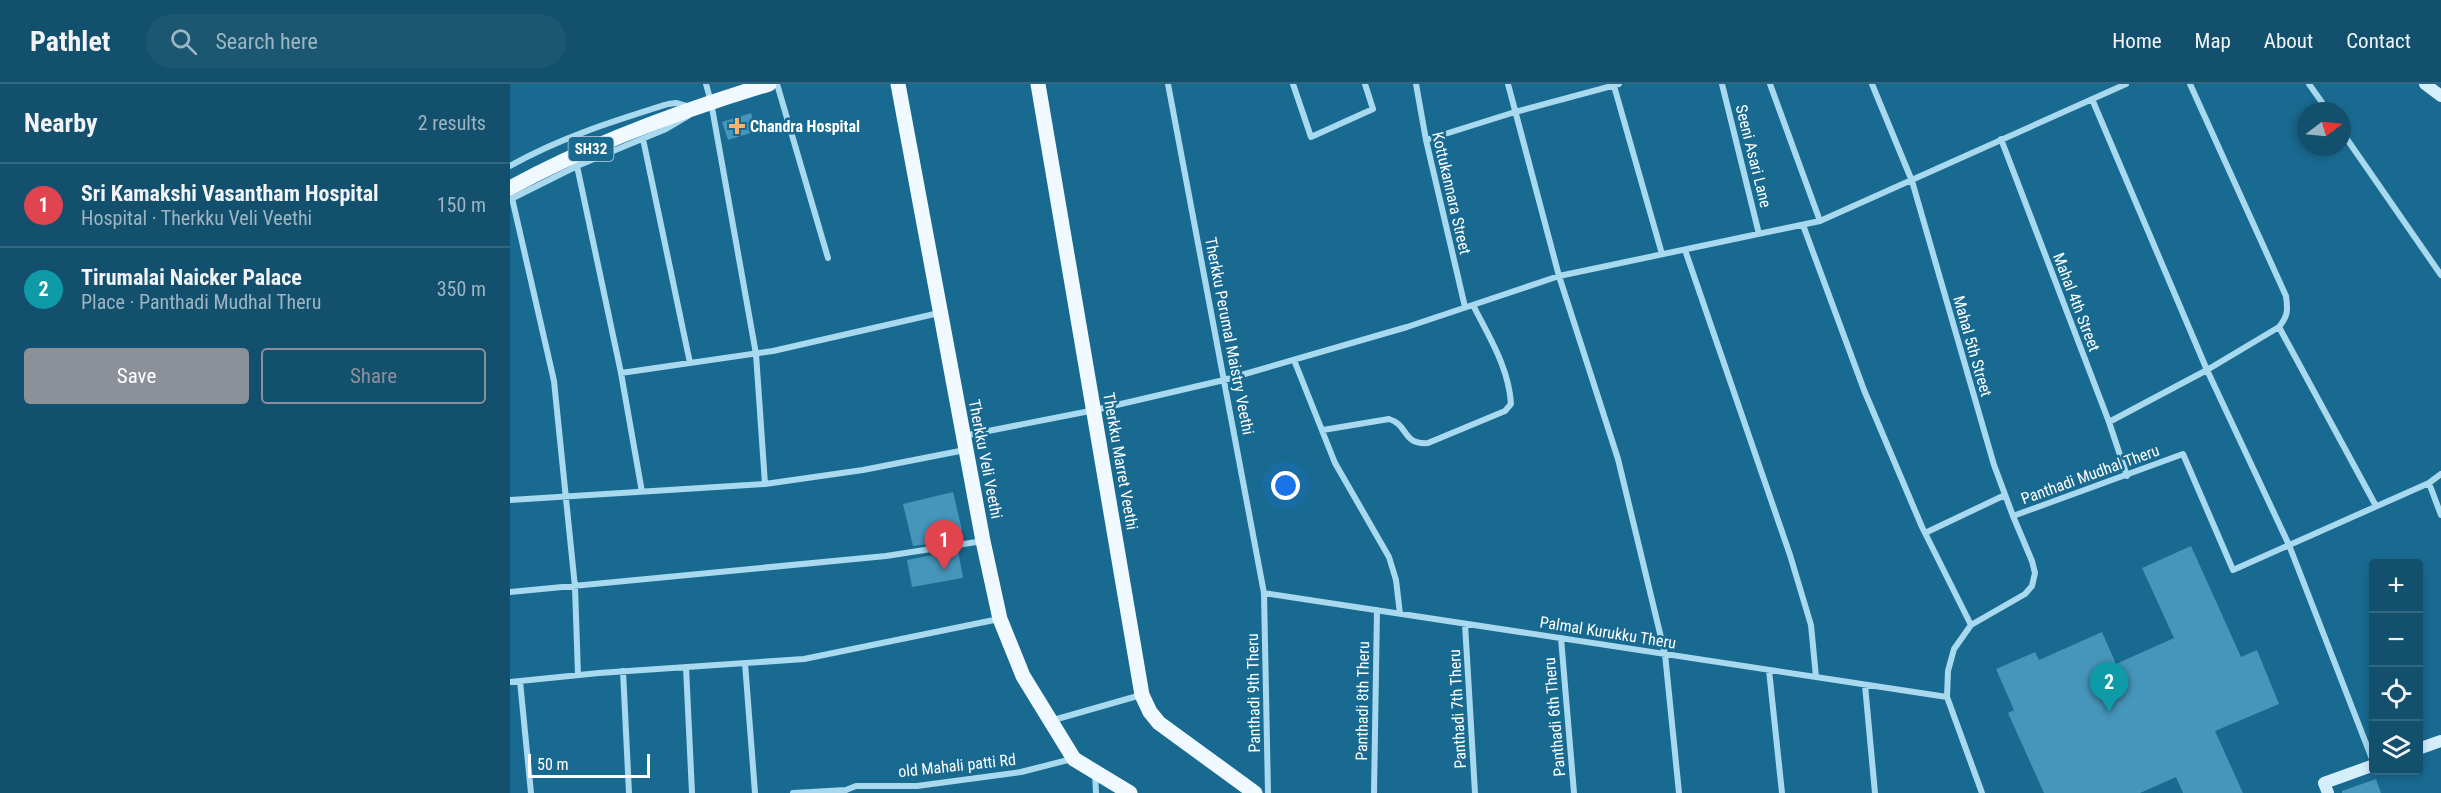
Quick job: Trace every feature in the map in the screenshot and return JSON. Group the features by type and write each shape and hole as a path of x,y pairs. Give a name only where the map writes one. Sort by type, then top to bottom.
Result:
{"main road":[{"name":"SH32","path":"511,195 553,165 692,108 770,84"},
{"name":"Therkku Veli Veethi","path":"897,84 983,541 1000,619 1023,676 1074,759 1130,793"},
{"name":"Therkku Marret Veethi","path":"1038,84 1142,695 1150,712 1159,723 1255,793"}],"street":[{"path":"706,84 756,354 765,484"},
{"path":"777,84 828,258"},
{"name":"Therkku Perumal Maistry Veethi","path":"1168,84 1264,593"},
{"path":"1293,84 1311,137 1372,109 1365,84"},
{"name":"Kottukannara Street","path":"1416,84 1426,140 1465,308"},
{"path":"1508,84 1559,276 1618,459 1665,654 1679,793"},
{"name":"Seeni Asari Lane","path":"1722,84 1759,234"},
{"path":"1770,84 1820,221"},
{"name":"Mahal 5th Street","path":"1872,84 1912,181 1994,465 2013,516"},
{"path":"510,500 765,484 863,470 1095,410 1224,380 1407,327 1559,276 1820,221 2126,84"},
{"path":"2109,422 2207,370 2279,327 2287,317 2286,296 2190,84"},
{"path":"2309,84 2322,102"},
{"path":"2426,84 2441,96"},
{"path":"1426,140 1595,87 1617,85 1662,254"},
{"path":"2092,99 2207,370 2289,545 2369,755"},
{"path":"510,166 598,126 638,113 676,102 692,108 688,116 680,122 511,195 554,381 575,587 578,675"},
{"path":"643,139 690,363"},
{"name":"Mahal 4th Street","path":"2001,139 2109,422 2127,476"},
{"path":"2351,145 2441,275"},
{"path":"577,166 621,373 642,492"},
{"path":"1803,225 1864,390 1925,533 1971,625"},
{"path":"1685,250 1802,595 1811,625 1816,677"},
{"path":"1323,430 1389,419 1396,421 1412,441 1418,444 1428,444 1505,411 1511,404 1505,370 1473,305"},
{"path":"621,373 756,354 940,312"},
{"path":"2279,327 2376,506"},
{"path":"1294,360 1339,470 1389,556 1396,580 1400,614"},
{"name":"Panthadi Mudhal Theru","path":"1983,793 1947,697 1948,671 1954,649 1971,625 2025,594 2032,585 2035,573 2032,561 2013,516 2183,454 2233,570 2429,483 2441,474"},
{"path":"2429,483 2441,515"},
{"path":"1925,533 2005,495"},
{"path":"510,592 886,556 983,541"},
{"name":"Palmal Kurukku Theru","path":"1264,593 1947,697"},
{"name":"Panthadi 9th Theru","path":"1264,593 1268,793"},
{"name":"Panthadi 8th Theru","path":"1374,793 1377,610"},
{"path":"510,682 622,671 804,658 1000,619"},
{"name":"Panthadi 7th Theru","path":"1465,624 1475,793"},
{"name":"Panthadi 6th Theru","path":"1561,638 1574,793"},
{"path":"746,663 755,793"},
{"path":"686,667 692,793"},
{"path":"1770,670 1782,793"},
{"path":"622,671 629,793"},
{"path":"520,681 531,793"},
{"path":"1864,685 1875,793"},
{"path":"1049,721 1142,695"},
{"path":"2423,747 2441,741"},
{"name":"old Mahali patti Rd","path":"793,793 845,791 856,786 917,789 1021,772 1074,759"},
{"path":"2326,788 2369,767"},
{"path":"1095,771 1096,793"}],"building":[{"path":"751,113 757,131 728,140 722,122"},
{"path":"953,492 962,530 955,531 956,540 913,546 903,504"},
{"path":"2191,546 2241,657 2257,650 2279,704 2215,731 2243,793 2183,793 2176,777 2140,793 2044,793 2008,713 2014,710 1996,669 2035,652 2039,660 2102,632 2116,664 2174,638 2142,568"},
{"path":"958,550 963,578 912,587 907,560"},
{"path":"2376,779 2381,793 2342,793 2342,791"}],"place":[{"name":"Chandra Hospital","path":"737,126"},
{"name":"Sri Kamakshi Vasantham Hospital","path":"944,570"},
{"name":"Tirumalai Naicker Palace","path":"2109,712"}]}
